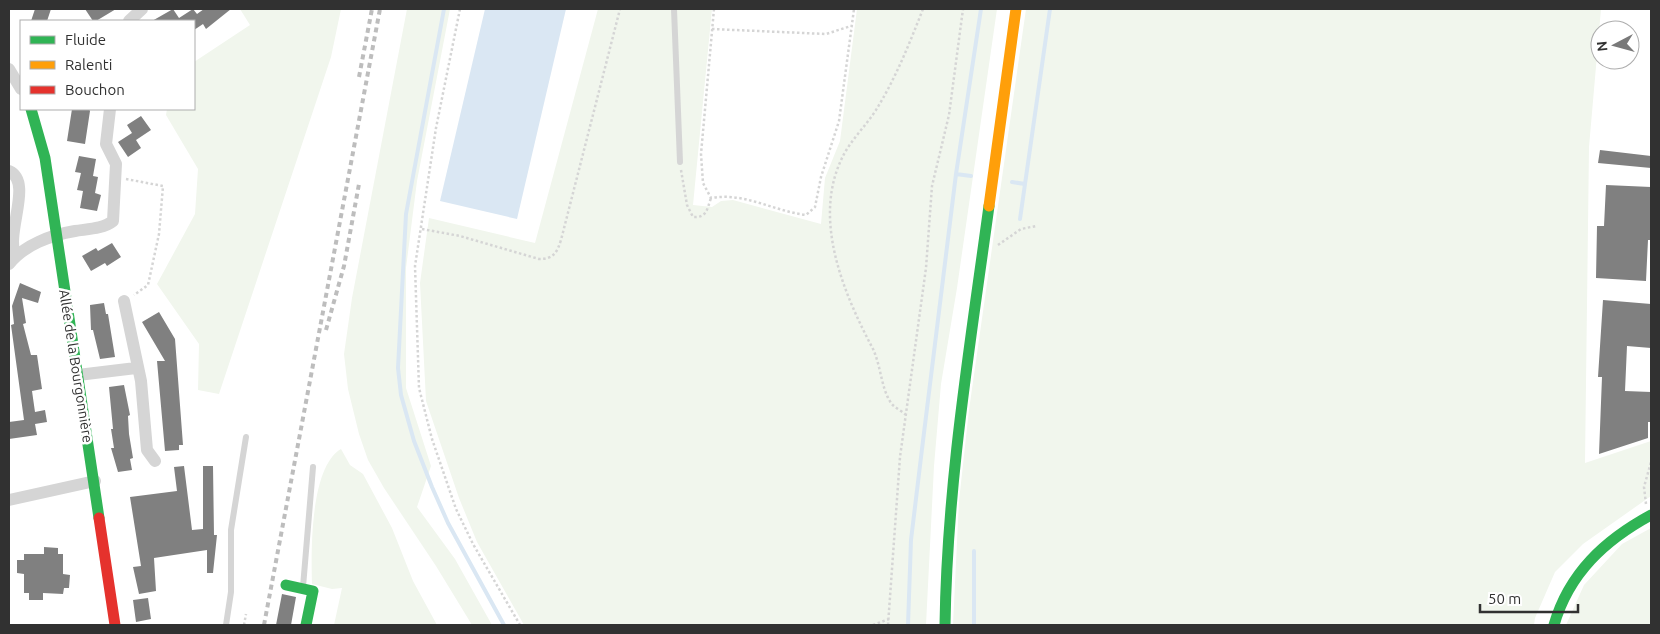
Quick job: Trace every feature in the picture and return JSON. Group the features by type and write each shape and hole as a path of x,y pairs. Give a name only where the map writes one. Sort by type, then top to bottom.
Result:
{"street":[{"path":"130,20 142,9"},
{"path":"945,625 946,560 954,464 1016,9"},
{"path":"9,69 20,87"},
{"name":"Allée de la Bourgonnière","path":"31,110 45,158 116,625"},
{"path":"12,260 29,246 66,232 107,226 113,221 116,164 106,144 110,110"},
{"path":"9,171 12,172 18,183 19,196 11,242 12,260"},
{"path":"124,302 136,351 136,368 144,405 147,450 155,461"},
{"path":"78,375 136,368"},
{"path":"9,500 95,481"},
{"path":"1554,625 1565,593 1583,565 1617,536 1650,515"},
{"path":"286,585 313,591 306,625"}],"lane":[{"path":"674,9 680,162"},
{"path":"226,625 231,592 231,530 246,437"},
{"path":"303,588 313,468"}],"path":[{"path":"460,9 436,128 415,266 420,400 456,509 473,544 520,625"},
{"path":"422,229 460,236 539,259 547,259 554,255 561,240 620,9"},
{"path":"680,162 687,205 693,217 701,217 706,214 711,198 703,183 701,154 714,9"},
{"path":"711,198 726,195 741,197 793,213 806,214 815,207 821,177 839,121 854,9"},
{"path":"906,415 892,403 877,359 849,299 834,250 830,225 831,203 842,157 878,107 895,78 923,9"},
{"path":"888,625 900,458 926,268 932,186 949,115 963,9"},
{"path":"712,29 826,34 851,26"},
{"path":"116,178 163,186 159,234 148,285 124,302"},
{"path":"981,256 1020,229 1036,226"},
{"path":"1650,515 1644,493 1651,462"},
{"path":"244,625 246,614"},
{"path":"873,625 888,619"}],"shaded area":[{"path":"240,9 341,9 331,57 219,394 198,390 199,344 157,284 195,214 198,169 166,115 167,110 195,110 195,61 250,25"},
{"path":"407,9 450,9 417,181 406,268 406,388 431,466 417,507 455,559 492,625 472,625 436,566 384,488 368,460 359,434 348,389 344,354 352,298"},
{"path":"485,9 566,9 517,219 440,201"},
{"path":"598,9 712,9 693,205 712,207 721,201 733,200 821,224 825,178 840,141 857,9 997,9 957,288 941,384 934,466 926,625 524,625 477,542 459,498 426,401 420,283 429,218 535,243"},
{"path":"1026,9 1601,9 1600,20 1590,20 1590,70 1596,70 1589,147 1585,463 1651,441 1651,496 1583,544 1555,572 1535,618 1534,625 953,625 959,501 969,410"},
{"path":"341,449 350,465 363,474 392,528 413,581 437,625 334,625 342,588 332,589 312,584 312,552 314,511 323,473 331,459"},
{"path":"1651,528 1651,625 1566,625 1584,585 1622,544"}],"building":[{"path":"35,9 51,9 47,20 31,20"},
{"path":"85,9 116,9 98,20 92,20"},
{"path":"173,9 179,18 193,9 197,14 204,9 231,9 206,29 203,24 195,29 195,20 154,20"},
{"path":"72,110 90,110 85,144 67,141"},
{"path":"141,116 151,130 136,140 141,148 128,157 118,142 132,133 127,125"},
{"path":"1600,150 1651,156 1651,168 1598,163"},
{"path":"79,156 96,159 93,176 98,177 95,193 101,195 97,211 80,208 83,191 77,190 81,173 75,172"},
{"path":"1606,185 1651,187 1651,240 1648,240 1646,281 1596,278 1597,226 1604,226"},
{"path":"112,243 121,257 107,266 105,263 91,271 82,256 96,248 98,251"},
{"path":"20,283 41,292 38,303 22,298 26,323 23,324 31,355 37,355 42,389 32,391 35,412 45,410 47,422 35,424 37,435 9,439 9,422 24,420 11,325 14,324 12,306"},
{"path":"1603,300 1651,304 1651,348 1627,346 1625,391 1651,392 1651,422 1648,422 1648,438 1599,454 1602,377 1598,377"},
{"path":"104,303 106,314 108,314 115,357 100,359 93,330 91,330 90,305"},
{"path":"159,312 175,339 183,445 179,445 179,450 165,451 157,361 165,361 142,322"},
{"path":"124,385 130,415 128,416 129,434 133,458 130,459 132,470 118,472 111,448 114,448 109,387"},
{"path":"184,466 192,530 203,529 203,466 213,466 214,535 217,535 213,573 207,573 207,550 154,558 156,591 139,594 133,567 141,566 130,497 177,491 174,467"},
{"path":"44,547 58,548 58,554 63,554 63,574 70,575 69,588 64,588 63,594 43,593 43,600 29,600 29,593 24,593 24,574 17,573 17,560 24,560 24,554 44,554"},
{"path":"282,594 296,597 291,625 276,625"},
{"path":"148,598 151,619 136,622 133,600"}],"waterway":[{"path":"444,9 406,214 398,368 401,395 414,441 432,487 448,523 504,625"},
{"path":"908,625 911,540 956,174 981,9"},
{"path":"1020,219 1050,9"},
{"path":"956,174 971,176"},
{"path":"1012,182 1025,184"},
{"path":"974,551 974,625"}],"railway":[{"path":"359,77 372,9"},
{"path":"264,625 380,9"},
{"path":"326,330 344,266 359,184"}],"traffic: fast":[{"path":"31,110 45,158 99,518"},
{"path":"945,625 950,520 955,467 967,363 989,206"},
{"path":"1554,625 1569,589 1591,560 1619,535 1651,515"},
{"path":"286,585 313,591 306,625"}],"traffic: slow":[{"path":"989,206 1016,9"}],"traffic: jam":[{"path":"99,518 115,625"}]}
